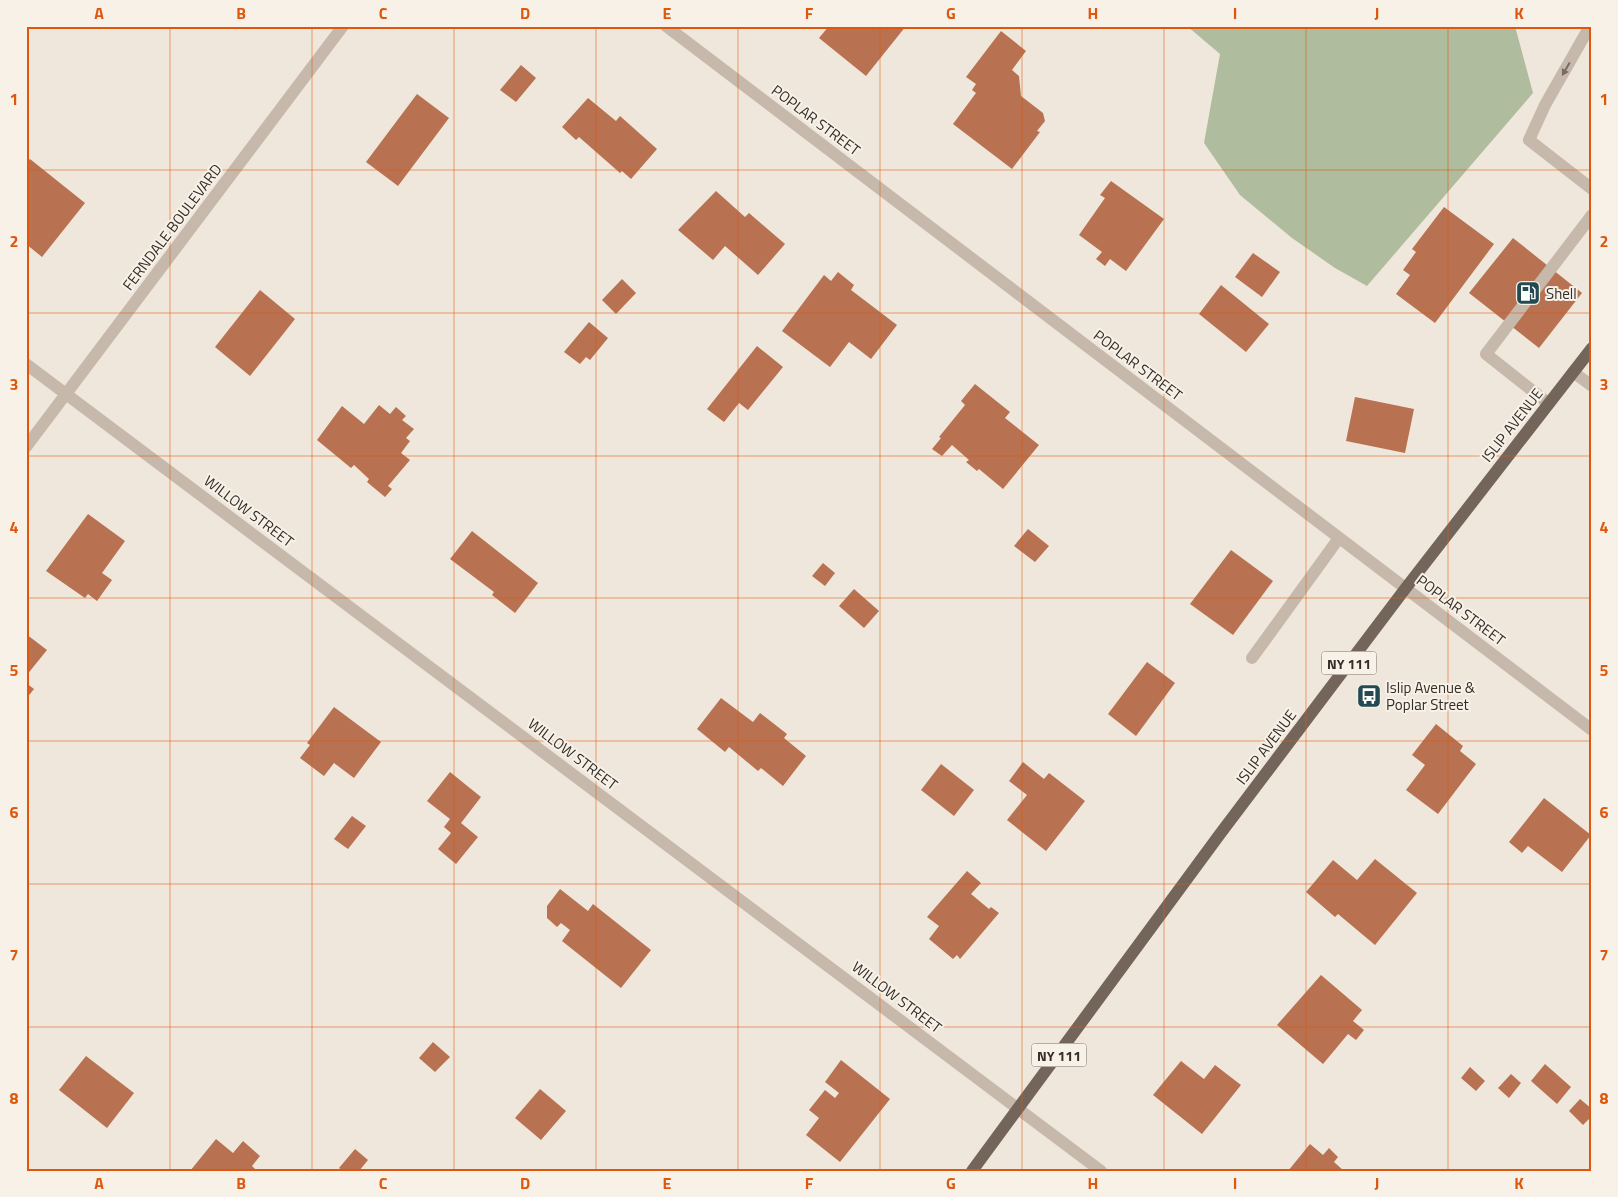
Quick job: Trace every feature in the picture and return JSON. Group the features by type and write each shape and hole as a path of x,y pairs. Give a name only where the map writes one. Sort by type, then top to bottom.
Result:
{"main road":[{"name":"ISLIP AVENUE","path":"972,1171 1220,834 1405,589 1592,348"}],"street":[{"name":"FERNDALE BOULEVARD","path":"26,447 343,26"},
{"name":"POPLAR STREET","path":"666,26 1592,730"},
{"path":"1590,26 1545,106 1529,140 1592,189"},
{"path":"1548,404 1486,354 1592,215"},
{"name":"WILLOW STREET","path":"26,364 1101,1171"},
{"path":"1573,372 1592,386"},
{"path":"1252,658 1339,538"}],"green space":[{"path":"1187,26 1515,26 1533,93 1367,286 1335,268 1292,238 1240,195 1204,143 1220,54"}],"building":[{"path":"829,26 906,26 866,76 819,38"},
{"path":"1001,31 1026,51 1012,70 1019,76 1021,96 1043,113 1045,121 1037,131 1040,132 1012,169 953,124 976,93 972,90 976,84 966,77"},
{"path":"521,65 536,78 516,102 500,90"},
{"path":"417,94 449,118 398,186 366,162"},
{"path":"588,98 616,121 620,116 657,149 631,179 622,171 620,173 579,137 576,140 562,127"},
{"path":"30,159 85,203 42,257 26,244 26,208 29,204 26,201 26,163"},
{"path":"1111,181 1164,219 1126,271 1110,259 1105,266 1096,259 1102,252 1079,235 1105,198 1100,195"},
{"path":"716,191 745,217 749,213 785,244 758,275 725,246 713,260 678,230"},
{"path":"1444,207 1494,244 1435,323 1396,294 1410,275 1403,270 1416,252 1412,249"},
{"path":"1513,238 1582,293 1539,348 1469,293"},
{"path":"1253,253 1280,272 1262,297 1235,277"},
{"path":"838,272 854,285 851,290 897,325 871,359 849,342 830,367 782,331 824,275 831,281"},
{"path":"622,279 636,293 616,314 602,300"},
{"path":"1221,285 1269,324 1246,352 1199,314"},
{"path":"260,290 295,319 250,376 215,347"},
{"path":"589,322 608,338 590,360 586,357 580,364 564,352"},
{"path":"757,346 783,367 748,410 739,403 724,422 707,409"},
{"path":"975,384 1010,412 1005,418 1039,445 1003,489 979,469 977,471 966,462 969,460 952,445 942,456 932,449 941,438 939,437 965,405 961,401"},
{"path":"1355,397 1414,409 1405,453 1346,441"},
{"path":"379,405 390,414 396,407 406,416 402,420 414,429 406,438 410,441 401,453 410,460 388,486 392,489 385,497 367,482 369,479 354,465 351,468 317,440 342,406 364,424"},
{"path":"88,514 125,541 102,573 112,580 97,601 88,594 85,598 46,571"},
{"path":"1028,529 1049,546 1035,562 1014,546"},
{"path":"472,531 538,583 515,613 492,595 494,592 450,559"},
{"path":"1231,550 1273,581 1233,635 1190,604"},
{"path":"823,563 835,573 825,586 812,576"},
{"path":"854,589 879,611 864,628 839,606"},
{"path":"26,634 47,650 26,676"},
{"path":"1147,662 1175,683 1136,736 1108,714"},
{"path":"26,683 34,689 26,699"},
{"path":"721,698 753,722 760,713 787,734 784,738 806,756 783,786 761,768 758,771 729,747 725,752 697,729"},
{"path":"334,707 381,742 354,778 334,763 324,776 300,758 310,745 307,743"},
{"path":"1436,724 1463,746 1460,751 1476,764 1438,814 1406,790 1425,765 1412,755"},
{"path":"1023,762 1044,779 1049,773 1085,801 1046,851 1007,820 1027,795 1009,781"},
{"path":"941,764 974,790 954,816 921,790"},
{"path":"450,772 481,797 461,823 478,837 456,864 438,849 451,833 444,827 450,819 427,801"},
{"path":"1544,798 1591,835 1562,872 1528,846 1522,853 1509,842"},
{"path":"352,816 366,826 348,849 334,839"},
{"path":"1375,859 1417,893 1375,945 1338,914 1335,917 1306,892 1333,860 1357,880"},
{"path":"967,871 981,883 971,894 989,909 991,907 999,913 960,959 957,955 953,959 929,939 939,926 927,917"},
{"path":"560,889 588,911 593,904 651,950 621,988 562,941 570,930 561,923 557,927 547,918 547,906"},
{"path":"1321,975 1362,1010 1353,1021 1364,1030 1356,1040 1348,1034 1323,1064 1277,1025"},
{"path":"433,1042 450,1057 435,1072 419,1058"},
{"path":"86,1056 134,1093 107,1128 59,1090"},
{"path":"841,1060 890,1099 840,1162 806,1135 819,1118 809,1110 825,1090 835,1098 839,1093 825,1082"},
{"path":"1181,1061 1204,1079 1215,1065 1241,1085 1202,1134 1153,1095"},
{"path":"1545,1064 1571,1087 1557,1104 1531,1081"},
{"path":"1470,1067 1485,1081 1476,1091 1461,1078"},
{"path":"1511,1074 1521,1083 1509,1098 1498,1088"},
{"path":"540,1089 566,1111 541,1140 515,1118"},
{"path":"1580,1099 1592,1109 1592,1116 1583,1125 1569,1111"},
{"path":"216,1139 233,1153 243,1141 260,1156 252,1166 257,1171 190,1171"},
{"path":"1310,1144 1323,1155 1329,1148 1338,1157 1334,1162 1344,1171 1288,1171"},
{"path":"355,1149 368,1160 359,1171 343,1171 339,1168"}],"place":[{"name":"Shell","path":"1528,293"},
{"name":"Islip Avenue & Poplar Street","path":"1369,696"}]}
